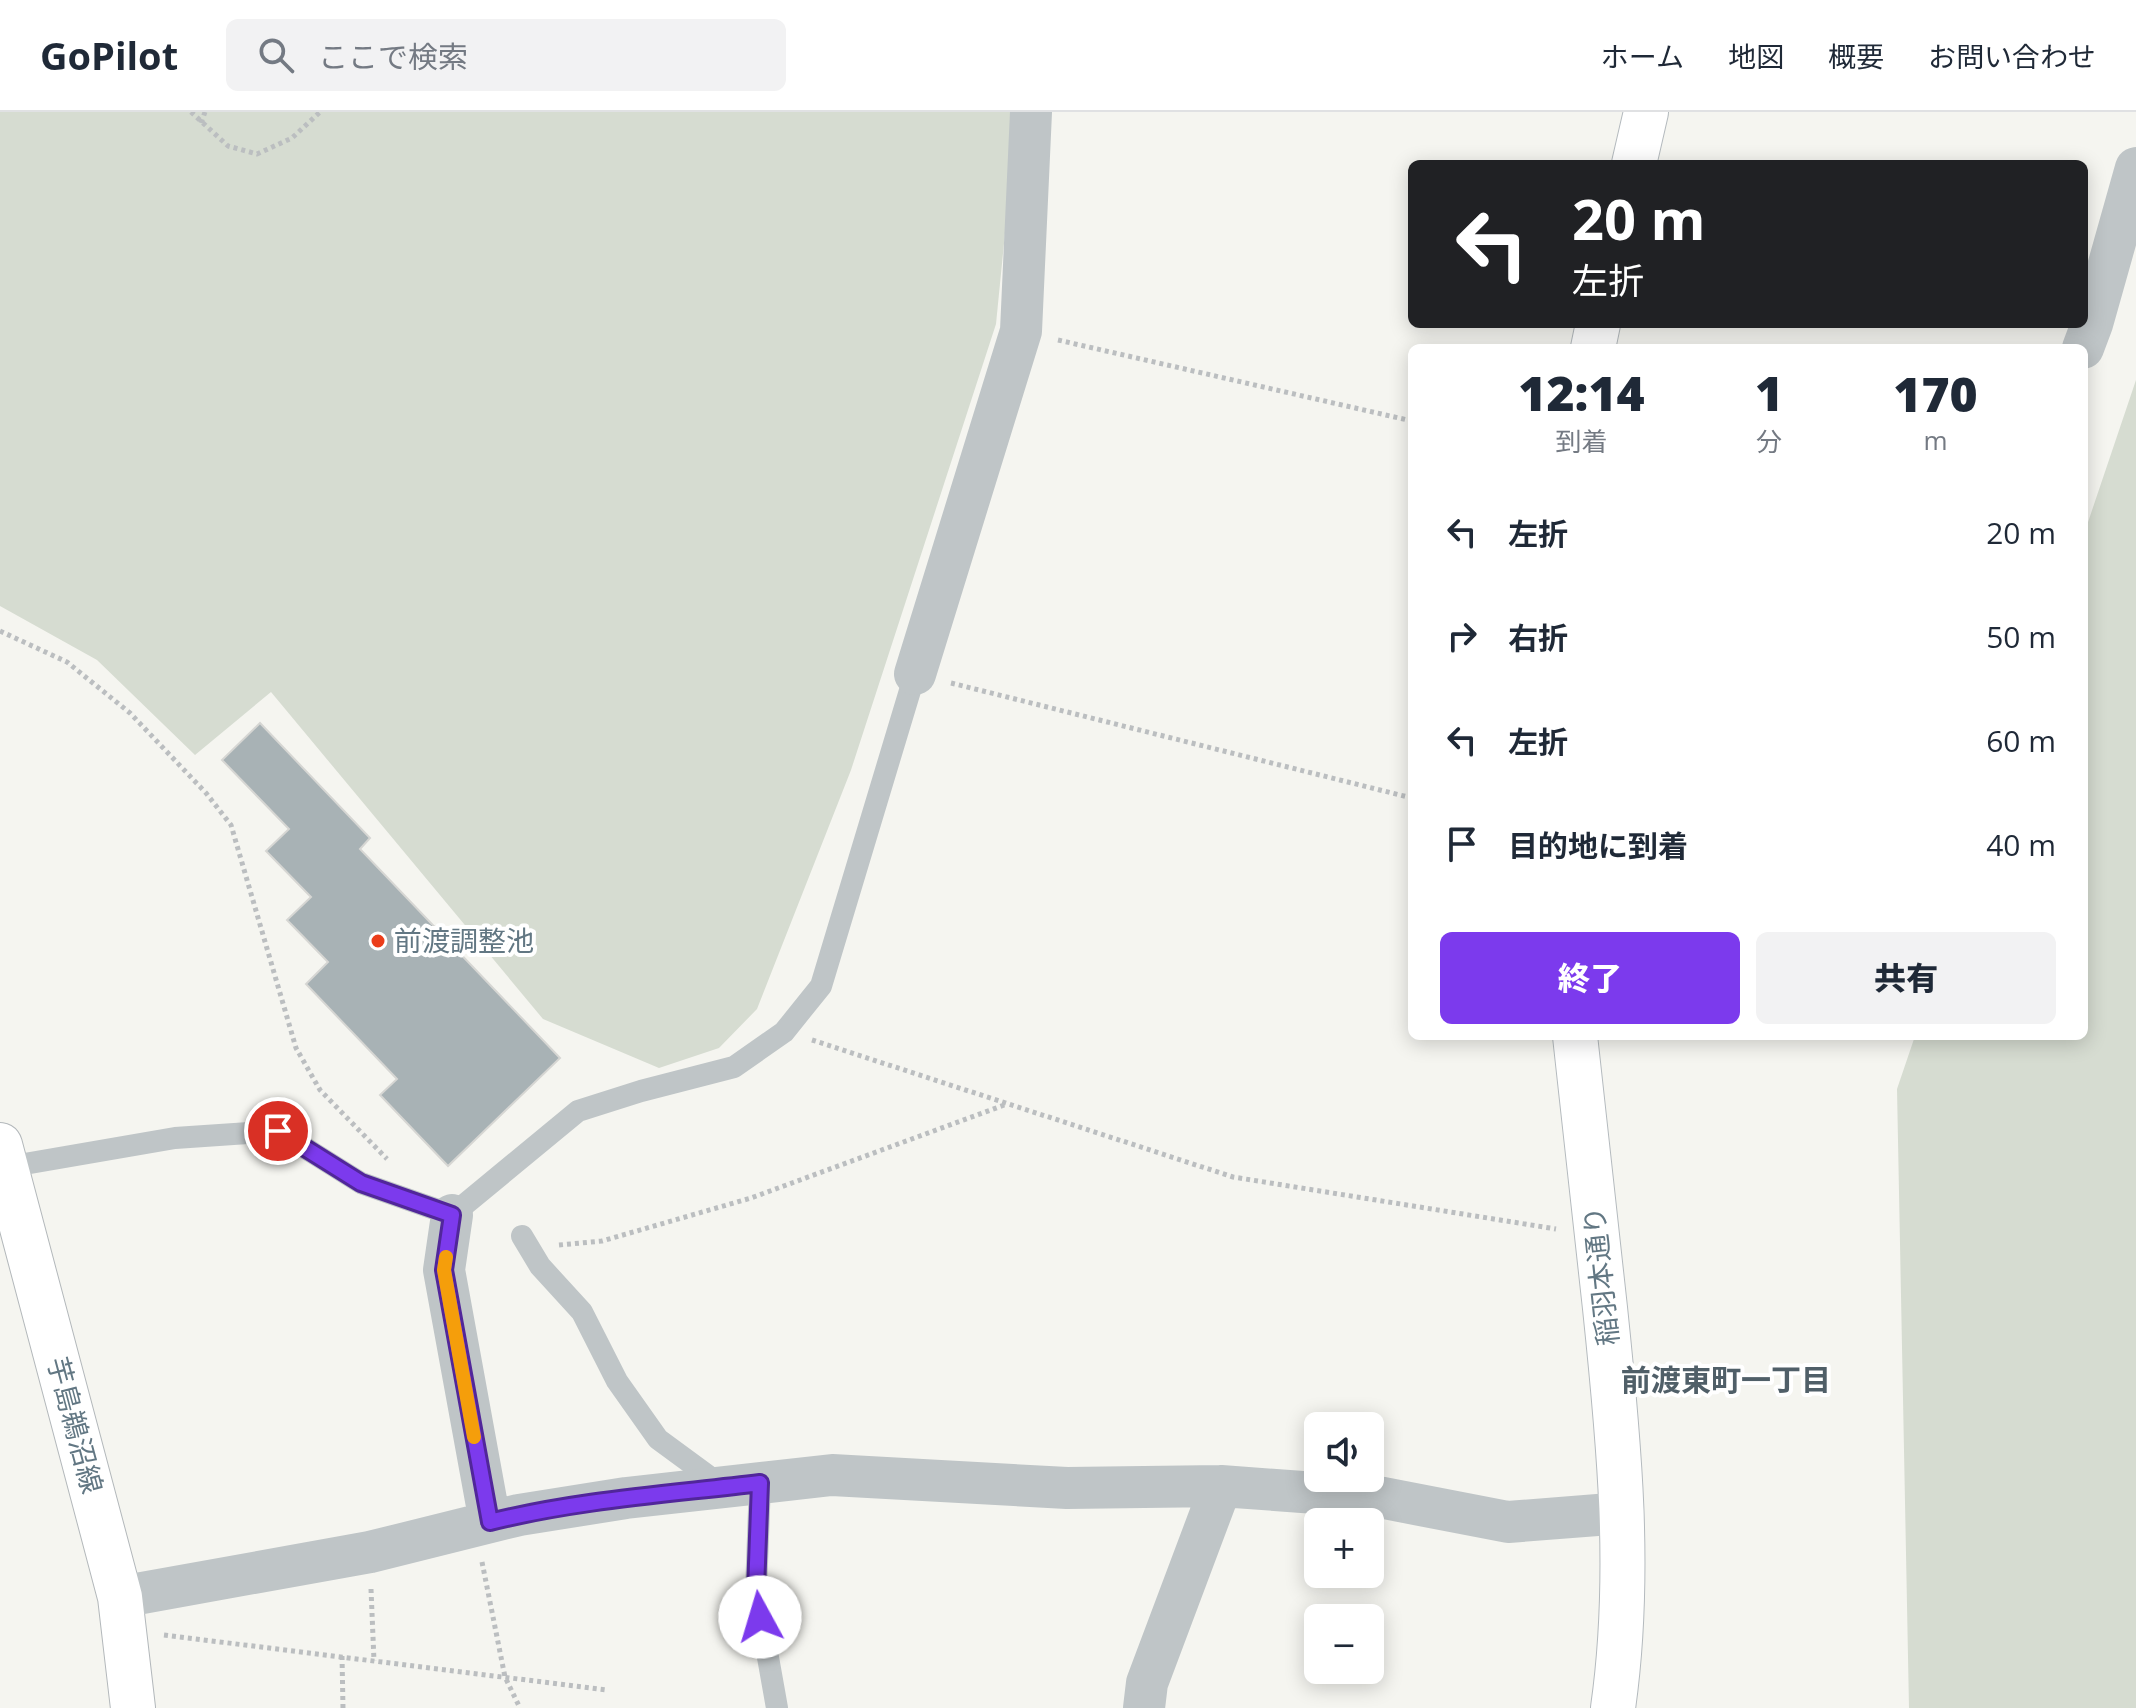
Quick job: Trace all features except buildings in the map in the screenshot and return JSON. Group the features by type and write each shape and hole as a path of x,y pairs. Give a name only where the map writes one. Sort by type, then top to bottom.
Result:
{"street":[{"path":"915,674 1021,331 1031,112"},
{"path":"1635,160 1646,112"},
{"path":"2084,344 2136,168"},
{"name":"稲羽本通り","path":"1575,1040 1617,1420 1623,1513 1619,1666 1613,1708"},
{"name":"芋島鵜沼線","path":"2,1160 122,1613 133,1708"},
{"path":"452,1215 444,1270 482,1524"},
{"path":"122,1613 519,1515 626,1498 832,1475 1067,1488 1221,1486 1384,1498 1508,1522 1623,1513"},
{"path":"1144,1708 1147,1683 1221,1486"}],"lane":[{"path":"2,1160 175,1138 278,1131 361,1183 452,1215 578,1111 734,1067 784,1032 821,986 915,674"},
{"path":"522,1236 540,1266 582,1312 617,1381 658,1439 742,1485 756,1590 777,1708"}],"path":[{"path":"191,112 228,146 257,154 292,138 320,112"},
{"path":"201,123 205,112"},
{"path":"1021,331 1408,420"},
{"path":"0,631 67,662 130,713 206,793 231,825 296,1048 320,1090 394,1166"},
{"path":"915,674 1408,797"},
{"path":"784,1032 1233,1177 1597,1236"},
{"path":"522,1236 553,1246 602,1241 751,1198 1007,1104"},
{"path":"482,1524 505,1677 520,1708"},
{"path":"370,1552 374,1661"},
{"path":"122,1613 342,1656 607,1690"},
{"path":"342,1656 343,1708"}],"shaded area":[{"path":"0,112 1017,112 996,324 851,770 757,1009 719,1048 659,1068 543,1019 271,692 195,755 97,660 0,606"},
{"path":"2136,380 2136,1708 1909,1708 1897,1089 1914,1040 2088,1040 2088,522"}],"slow traffic":[{"path":"446,1257 444,1270 474,1437"}],"place":[{"name":"前渡調整池","path":"378,941"}],"district":[{"name":"前渡東町一丁目","path":"1726,1381"}],"route":[{"path":"278,1131 361,1183 452,1215 444,1270 490,1522 626,1498 760,1483 756,1590 760,1617"}]}
